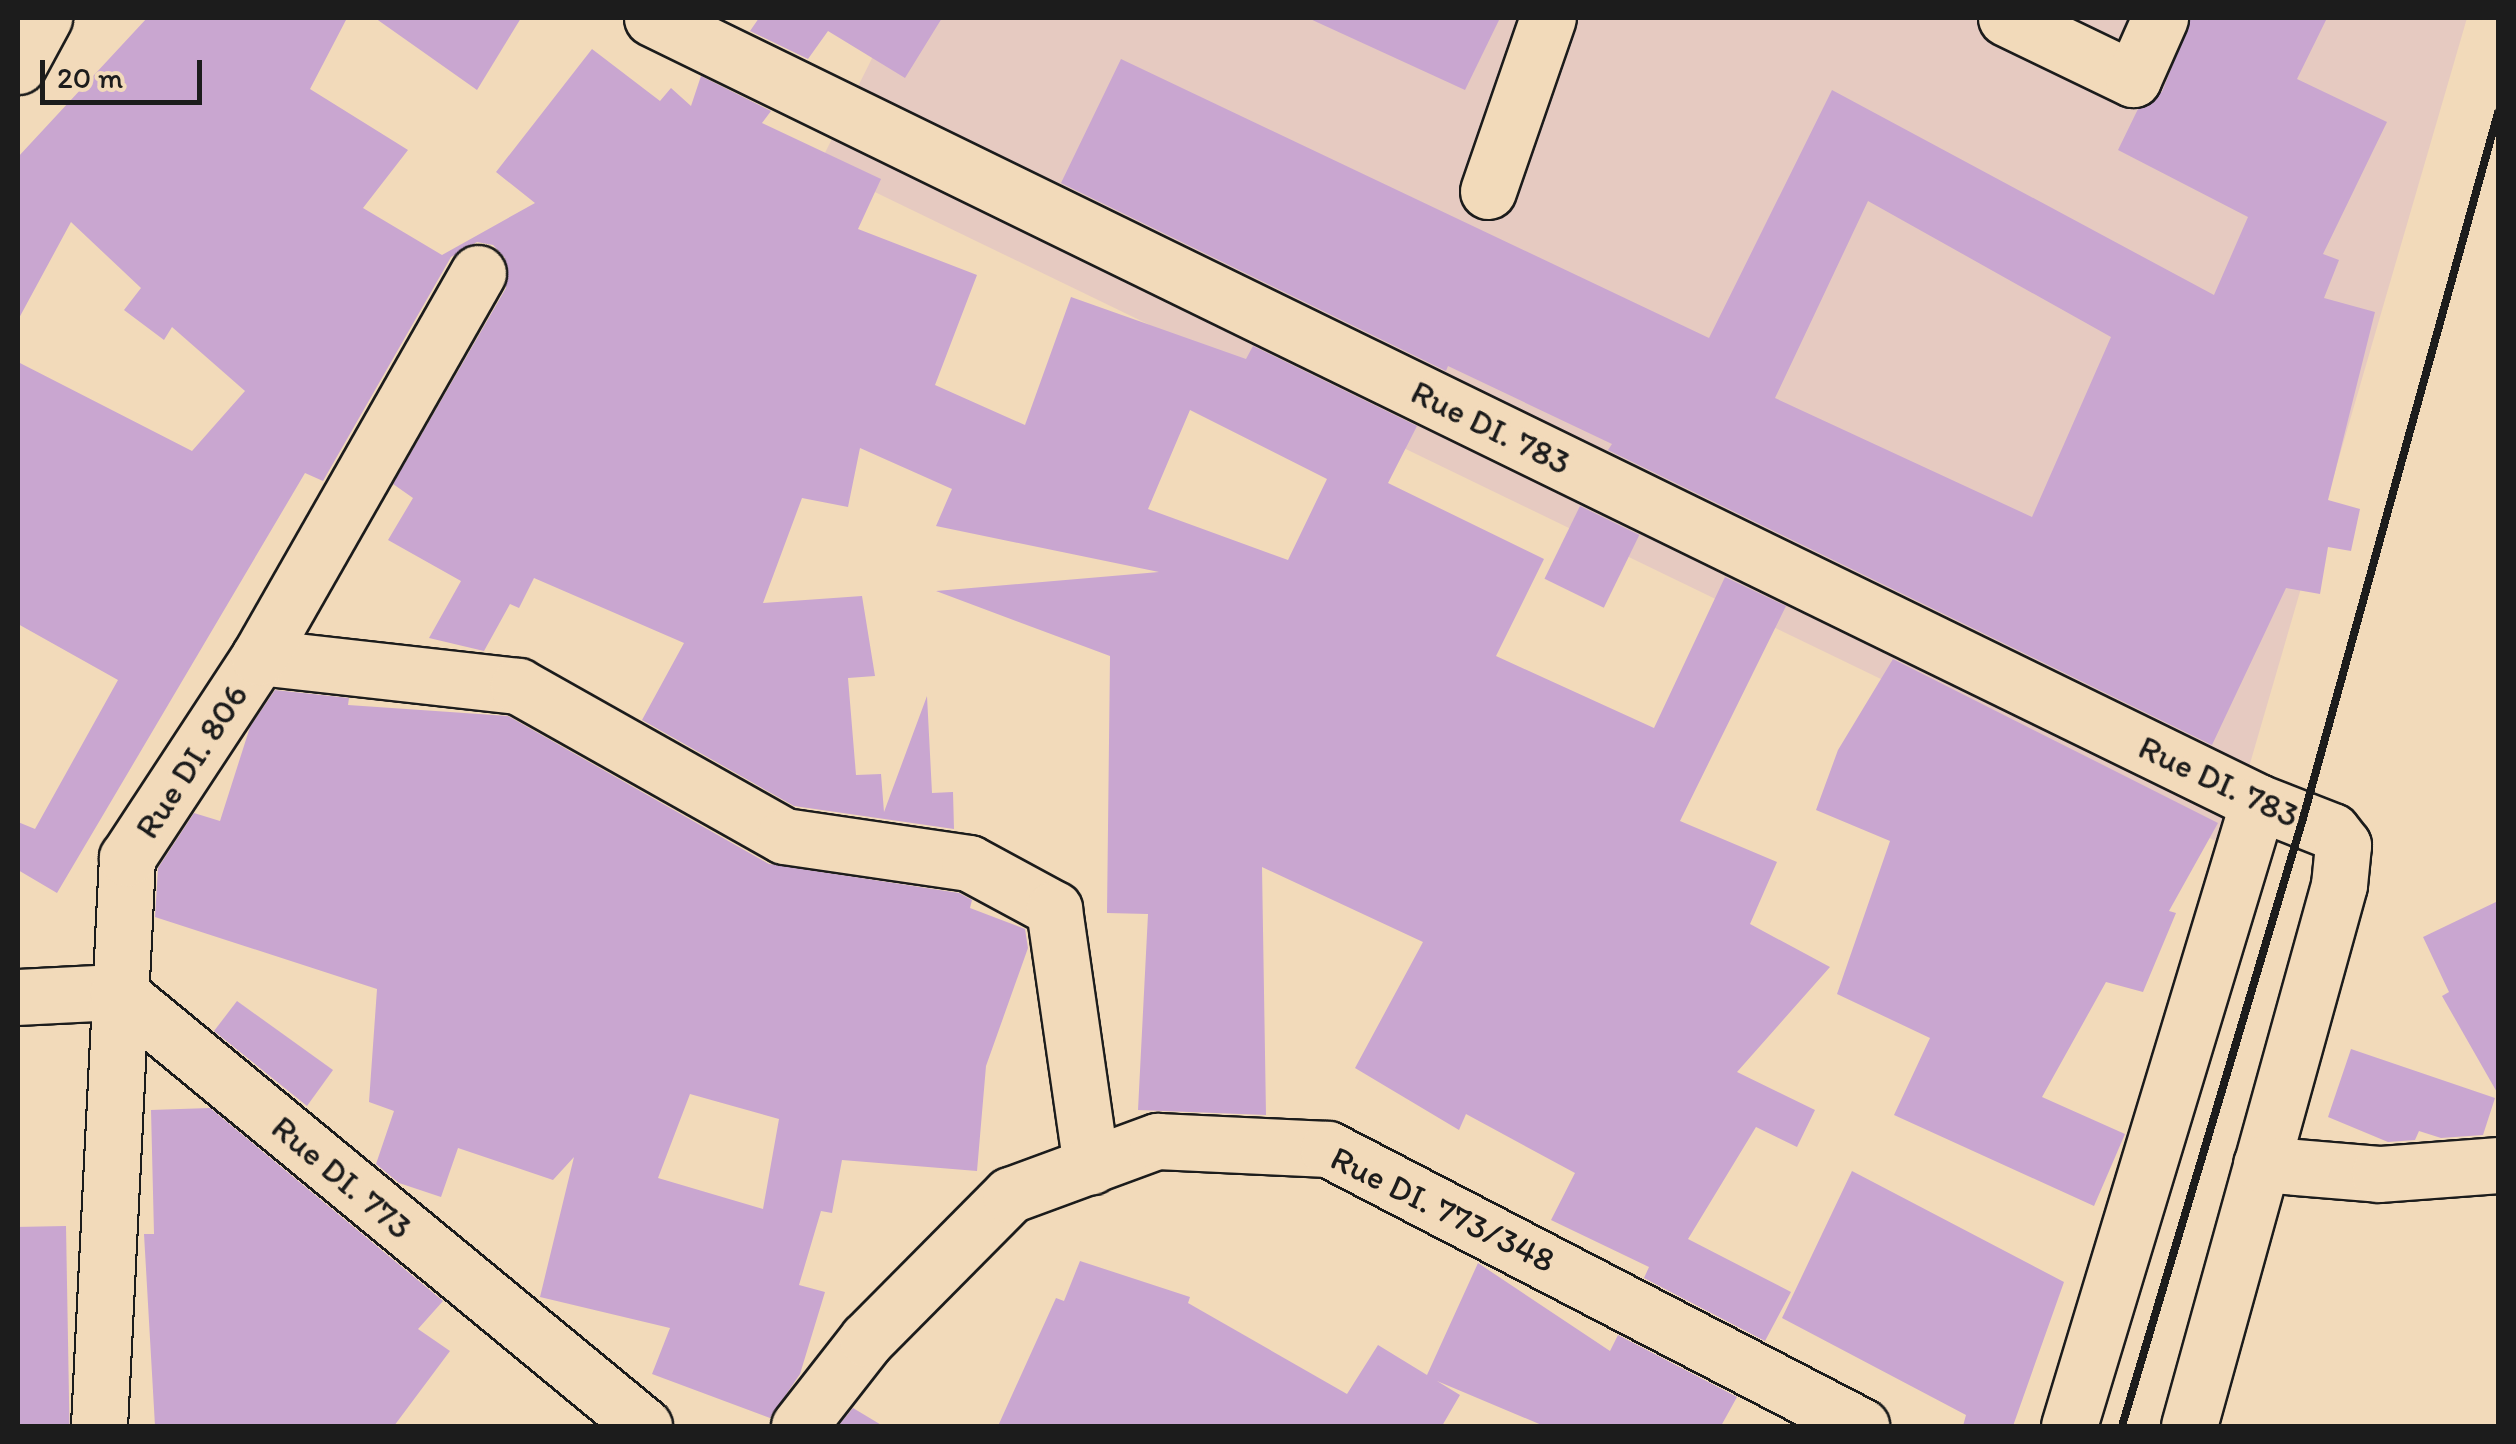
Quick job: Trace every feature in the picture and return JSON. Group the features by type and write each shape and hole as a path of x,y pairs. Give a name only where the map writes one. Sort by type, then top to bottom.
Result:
{"street":[{"path":"18,66 44,18"},
{"name":"Rue DI. 783","path":"652,18 2258,802 2332,831 2344,844 2339,886 2260,1164"},
{"path":"1488,191 1548,18"},
{"path":"2006,18 2132,79 2160,18"},
{"name":"Rue DI. 806","path":"99,1426 127,858 259,657 478,273"},
{"path":"259,657 518,686 784,836 969,863 1054,909 1091,1166"},
{"path":"2069,1426 2258,802"},
{"path":"18,997 118,992"},
{"name":"Rue DI. 773","path":"118,992 644,1426"},
{"name":"Rue DI. 773/348","path":"799,1426 867,1339 1010,1195 1157,1141 1328,1148 1861,1426"},
{"path":"2189,1426 2260,1164 2379,1174 2498,1165"}],"shaded area":[{"path":"892,18 2467,18 2226,846 819,165"}],"building":[{"path":"147,18 347,18 310,89 408,150 363,208 442,255 535,203 496,172 592,49 660,101 671,88 691,106 701,76 771,111 762,123 881,179 858,229 977,275 935,385 1025,425 1071,297 1246,359 1253,346 1417,426 1388,483 1544,559 1496,656 1654,728 1725,577 1786,606 1680,821 1777,862 1750,924 1830,967 1737,1072 1815,1110 1797,1147 1756,1127 1688,1239 1791,1292 1765,1341 1644,1278 1649,1267 1551,1220 1575,1173 1466,1114 1459,1130 1355,1068 1423,942 1262,867 1266,1115 1138,1110 1148,914 1107,913 1110,656 936,591 1159,572 936,526 952,489 860,448 848,507 802,498 763,603 862,596 875,676 848,678 856,775 881,774 884,812 927,696 932,793 953,792 954,829 794,806 642,720 684,643 534,578 519,608 510,604 484,651 429,638 461,581 388,540 413,498 393,484 506,288 505,258 493,245 477,242 451,257 323,481 305,473 57,893 18,870 18,822 35,829 118,680 18,624 18,362 192,451 245,391 172,327 164,340 124,310 141,288 71,222 18,320 18,157","holes":["1190,410 1327,479 1288,560 1148,509"]},
{"path":"375,18 521,18 477,90"},
{"path":"759,18 942,18 905,78 828,31 808,59 750,31"},
{"path":"1308,18 1500,18 1465,90"},
{"path":"2191,18 2327,18 2297,79 2387,122 2323,254 2339,260 2324,298 2375,312 2328,500 2360,509 2351,551 2328,547 2320,594 2286,588 2212,745 1608,450 1612,444 1448,366 1446,371 1061,183 1121,59 1709,338 1832,90 2214,295 2248,217 2118,150 2138,109 2162,92","holes":["1868,201 2111,337 2032,517 1775,398"]},
{"path":"1580,506 1639,535 1604,608 1544,579"},
{"path":"1893,659 2218,823 2169,911 2176,913 2143,992 2106,982 2042,1097 2125,1134 2094,1206 1894,1115 1930,1038 1837,994 1890,841 1816,810 1838,750"},
{"path":"275,690 349,698 348,705 508,716 769,864 959,893 972,900 970,908 1025,929 1028,948 986,1066 977,1171 842,1160 832,1213 821,1211 799,1285 825,1292 800,1374 770,1418 652,1374 670,1328 540,1297 574,1157 553,1180 458,1148 441,1197 399,1183 376,1164 394,1111 369,1102 377,989 155,917 158,868 194,813 220,821 250,727","holes":["690,1094 779,1119 763,1209 658,1178"]},
{"path":"2498,901 2498,1094 2442,996 2449,992 2423,937"},
{"path":"237,1001 333,1070 307,1106 214,1031"},
{"path":"2351,1049 2495,1098 2483,1135 2441,1138 2419,1131 2415,1140 2388,1142 2328,1117"},
{"path":"210,1108 443,1301 418,1329 450,1351 394,1426 155,1426 144,1234 154,1234 151,1110"},
{"path":"1852,1171 2064,1282 2013,1426 1963,1426 1966,1415 1782,1318"},
{"path":"66,1226 69,1426 18,1426 18,1227"},
{"path":"1080,1261 1190,1297 1188,1303 1347,1394 1378,1345 1427,1375 1478,1263 1610,1351 1618,1335 1737,1397 1721,1426 1544,1426 1437,1381 1460,1395 1442,1426 998,1426 1056,1298 1064,1301"},
{"path":"853,1408 883,1426 838,1426"}],"railway":[{"path":"2122,1426 2302,822 2498,113"}]}
